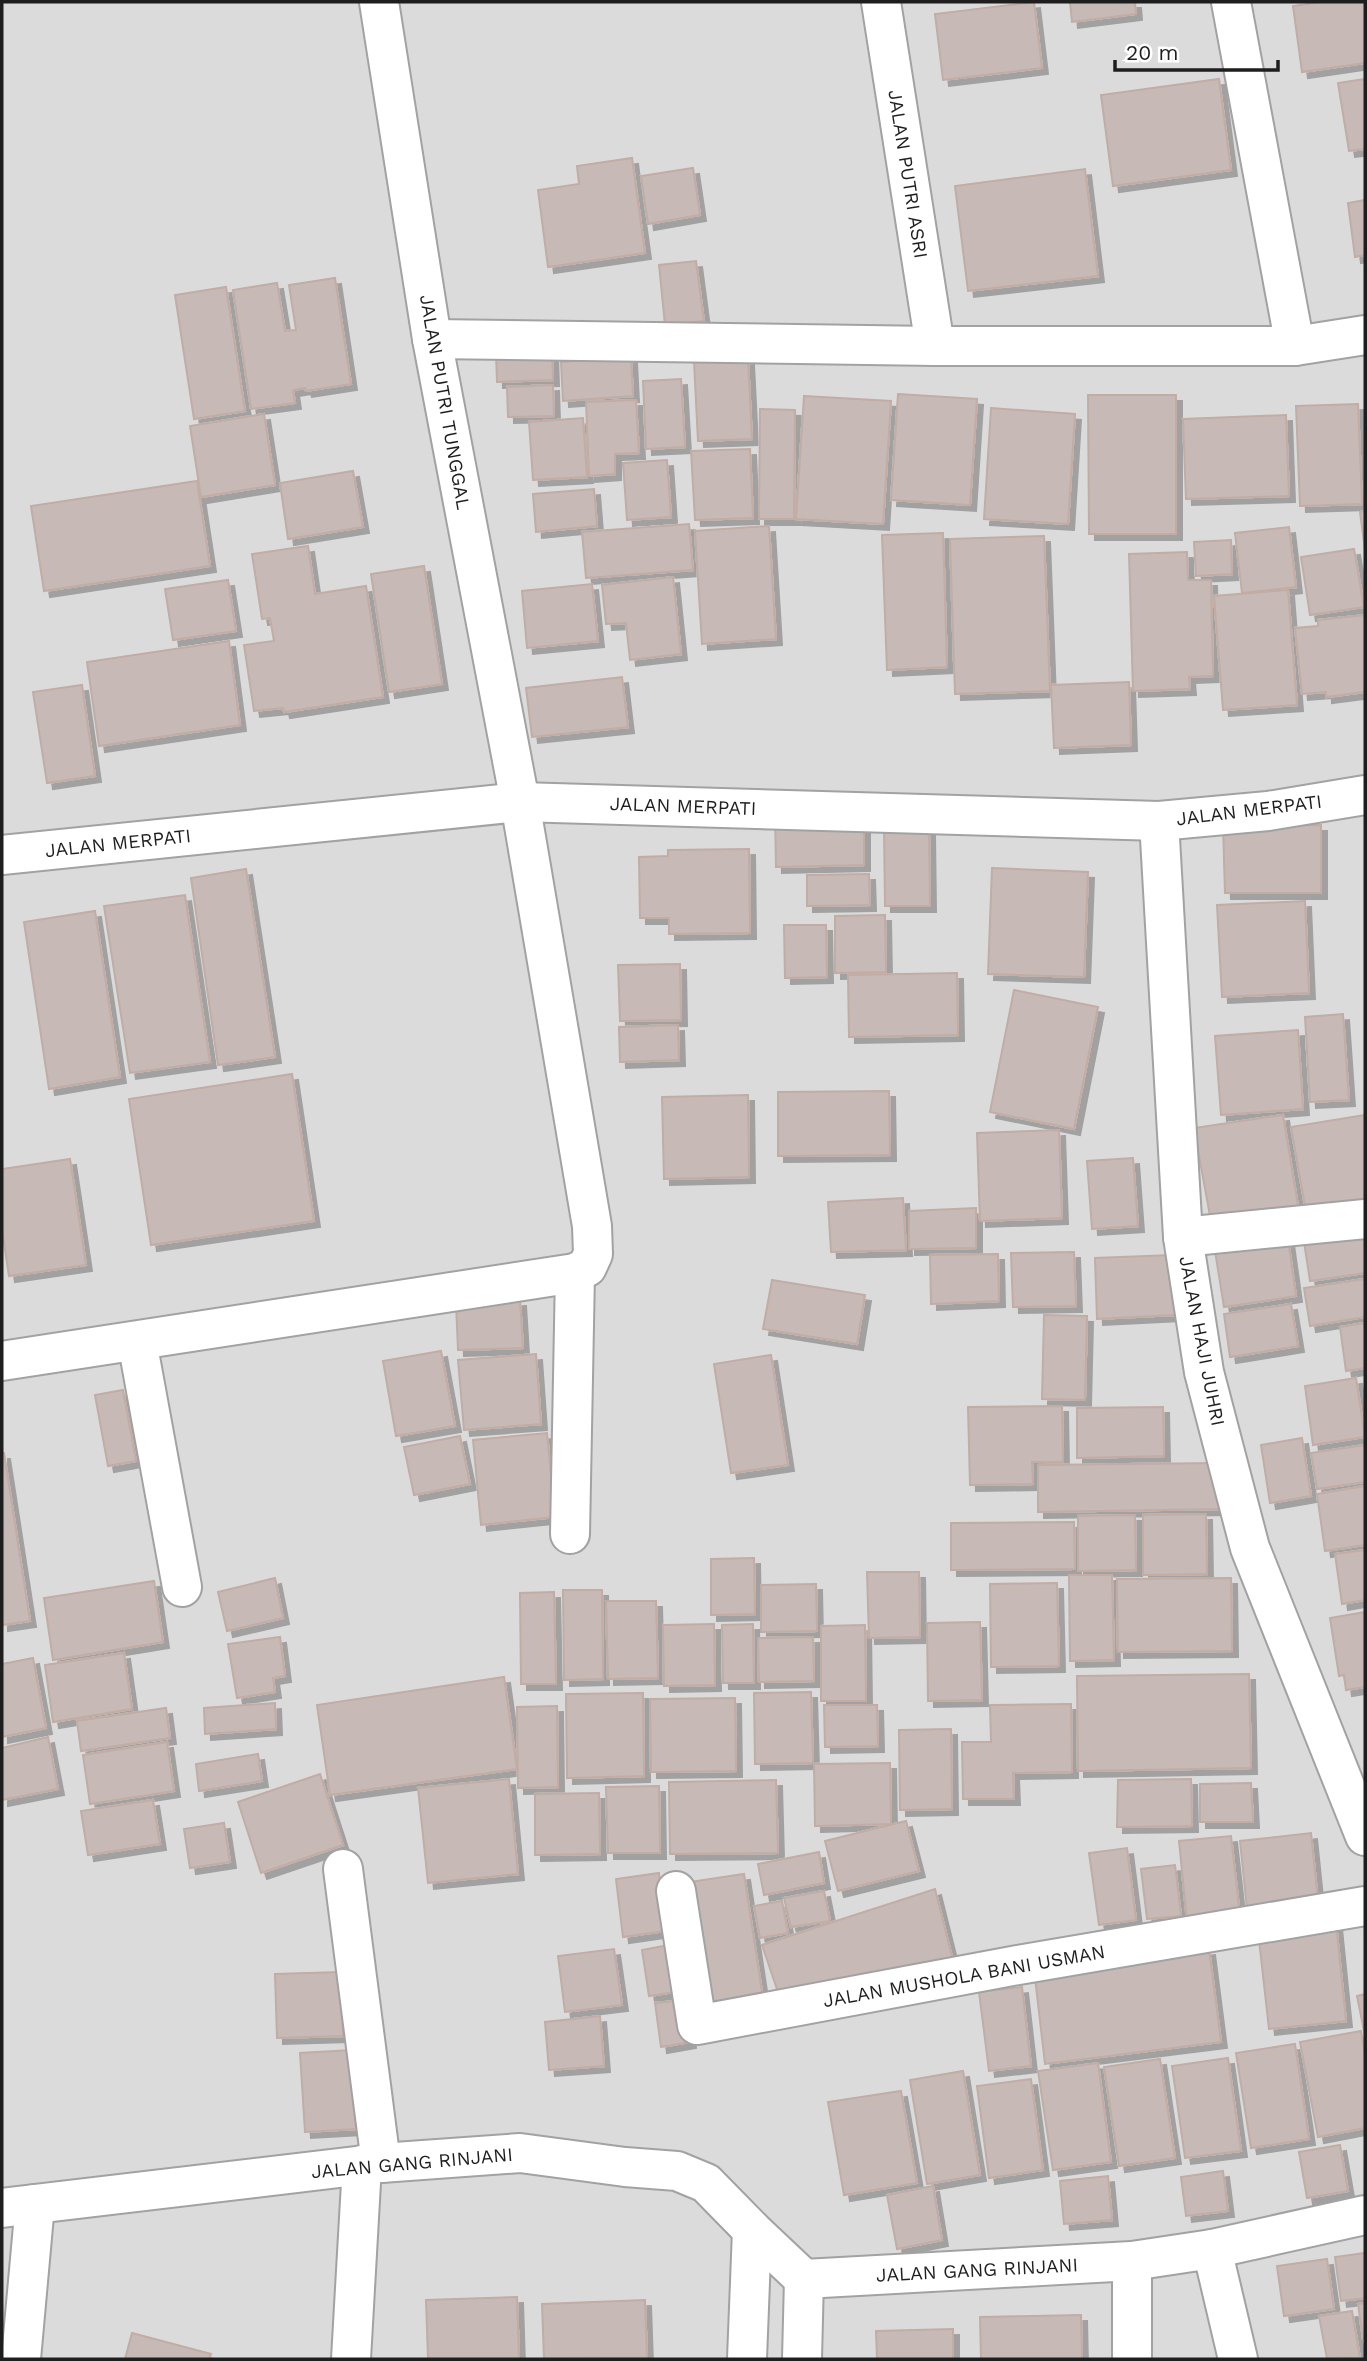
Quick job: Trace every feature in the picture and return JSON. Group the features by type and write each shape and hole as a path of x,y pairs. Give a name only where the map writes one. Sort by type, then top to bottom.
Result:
{"street":[{"name":"JALAN PUTRI TUNGGAL","path":"379,2 432,340 520,802 592,1226 593,1254 587,1267 575,1273"},
{"name":"JALAN PUTRI ASRI","path":"881,2 935,346"},
{"path":"1231,2 1295,346"},
{"path":"432,340 935,346 1295,346 1365,335"},
{"name":"JALAN MERPATI","path":"2,855 520,802 1159,821 1268,811 1365,794"},
{"name":"JALAN HAJI JUHRI","path":"1159,821 1182,1237 1204,1372 1250,1548 1365,1836"},
{"path":"1182,1237 1365,1219"},
{"path":"2,1361 575,1273 570,1534"},
{"path":"136,1340 182,1587"},
{"path":"343,1869 372,2164 352,2359"},
{"name":"JALAN MUSHOLA BANI USMAN","path":"677,1891 696,2025 1018,1965 1365,1906"},
{"name":"JALAN GANG RINJANI","path":"18,2206 372,2164 520,2153 677,2171 706,2183 804,2279 1132,2261 1212,2249 1365,2215"},
{"path":"18,2206 21,2359"},
{"path":"747,2359 751,2230"},
{"path":"1212,2249 1238,2359"},
{"path":"1132,2261 1132,2359"},
{"path":"802,2359 804,2279"}],"shaded area":[{"path":"2,2 1365,2 1365,2359 2,2359"}],"building":[{"path":"1034,2 1042,68 943,80 935,14"},
{"path":"1070,2 1135,2 1136,14 1072,22"},
{"path":"1320,2 1365,2 1365,63 1302,72 1293,6"},
{"path":"1219,79 1231,170 1113,186 1101,95"},
{"path":"1365,79 1365,149 1349,151 1338,83"},
{"path":"632,158 645,253 548,267 538,190 579,184 577,166"},
{"path":"693,168 700,215 648,224 641,176"},
{"path":"1085,169 1098,276 968,291 955,186"},
{"path":"1365,200 1365,255 1355,257 1348,203"},
{"path":"696,261 704,321 665,325 659,265"},
{"path":"335,278 351,384 306,391 305,388 293,390 295,403 251,409 233,290 277,283 285,331 296,330 289,285"},
{"path":"226,287 245,411 194,419 175,295"},
{"path":"552,351 553,380 497,382 496,353"},
{"path":"631,357 633,396 563,401 561,362"},
{"path":"748,359 752,439 698,441 694,362"},
{"path":"681,379 685,447 646,449 643,381"},
{"path":"553,385 554,416 508,417 507,387"},
{"path":"898,394 977,399 970,505 891,500"},
{"path":"1088,395 1176,395 1176,534 1089,534"},
{"path":"804,396 891,401 883,524 796,519"},
{"path":"636,400 639,453 615,454 615,474 589,476 586,402"},
{"path":"1358,404 1362,504 1300,506 1296,406"},
{"path":"991,408 1075,414 1068,524 984,519"},
{"path":"760,409 795,410 794,519 759,519"},
{"path":"264,414 275,485 201,497 190,426"},
{"path":"1286,415 1289,496 1186,499 1183,419"},
{"path":"583,418 587,477 533,480 529,422"},
{"path":"750,449 753,518 695,520 691,451"},
{"path":"667,460 671,517 627,520 623,463"},
{"path":"353,471 363,527 288,539 280,483"},
{"path":"197,481 210,566 44,591 31,506"},
{"path":"594,489 597,526 536,532 533,494"},
{"path":"1365,511 1365,550 1360,512"},
{"path":"689,524 693,570 586,578 582,532"},
{"path":"769,526 776,639 702,644 695,531"},
{"path":"1289,527 1296,587 1242,593 1235,533"},
{"path":"943,533 947,667 887,670 882,535"},
{"path":"1044,536 1050,691 955,694 950,539"},
{"path":"1231,540 1232,574 1196,576 1194,542"},
{"path":"308,546 315,594 366,586 383,697 284,712 283,708 254,711 244,645 274,641 270,618 262,619 252,554"},
{"path":"1354,549 1364,607 1310,615 1301,557"},
{"path":"1187,552 1188,580 1211,580 1213,676 1189,677 1190,689 1133,691 1129,554"},
{"path":"424,566 442,684 389,692 371,574"},
{"path":"673,577 681,654 630,660 626,623 606,624 602,585"},
{"path":"228,580 236,631 173,640 165,589"},
{"path":"592,584 598,641 527,648 522,591"},
{"path":"1288,590 1297,705 1223,710 1214,596"},
{"path":"1365,615 1365,692 1326,697 1326,692 1302,694 1295,628 1318,626 1318,620"},
{"path":"229,641 240,725 99,746 87,662"},
{"path":"622,677 628,727 532,737 526,688"},
{"path":"1129,682 1131,745 1054,748 1051,685"},
{"path":"82,685 95,776 47,783 33,692"},
{"path":"864,812 864,865 776,867 775,813"},
{"path":"1321,825 1321,893 1225,893 1223,826"},
{"path":"884,829 929,829 930,906 885,906"},
{"path":"749,849 750,933 669,934 669,918 640,918 639,857 668,856 668,850"},
{"path":"992,868 1088,872 1084,977 988,974"},
{"path":"246,869 275,1057 218,1065 191,878"},
{"path":"869,874 870,905 807,906 807,875"},
{"path":"185,895 210,1062 130,1073 104,906"},
{"path":"1305,901 1309,993 1222,997 1217,905"},
{"path":"95,911 120,1077 49,1089 24,922"},
{"path":"885,915 886,972 835,973 835,916"},
{"path":"784,925 826,925 827,977 785,978"},
{"path":"680,964 681,1020 620,1021 618,965"},
{"path":"957,973 958,1035 849,1037 848,975"},
{"path":"1014,990 1098,1007 1074,1129 990,1112"},
{"path":"1343,1014 1349,1100 1310,1102 1305,1017"},
{"path":"678,1025 679,1060 620,1062 619,1027"},
{"path":"1298,1030 1303,1109 1221,1115 1215,1036"},
{"path":"292,1074 314,1221 151,1245 129,1099"},
{"path":"889,1091 890,1155 778,1156 778,1092"},
{"path":"748,1095 749,1177 664,1179 662,1097"},
{"path":"1283,1115 1298,1206 1210,1216 1194,1128"},
{"path":"1365,1115 1365,1203 1306,1212 1291,1127"},
{"path":"1059,1130 1062,1218 980,1221 977,1133"},
{"path":"1133,1158 1138,1226 1092,1229 1087,1161"},
{"path":"70,1159 86,1265 9,1276 2,1230 2,1169"},
{"path":"903,1198 906,1250 831,1252 828,1202"},
{"path":"976,1208 976,1248 909,1249 909,1211"},
{"path":"1365,1225 1365,1273 1310,1281 1303,1235"},
{"path":"1288,1239 1296,1296 1224,1307 1215,1251"},
{"path":"1074,1252 1076,1306 1013,1307 1011,1253"},
{"path":"998,1254 999,1301 931,1304 930,1255"},
{"path":"1172,1255 1175,1315 1097,1319 1095,1258"},
{"path":"1365,1279 1365,1317 1310,1326 1304,1288"},
{"path":"772,1280 865,1295 857,1344 763,1329"},
{"path":"520,1300 523,1348 458,1350 456,1303"},
{"path":"1291,1304 1298,1346 1230,1357 1224,1314"},
{"path":"1044,1315 1087,1316 1085,1400 1042,1399"},
{"path":"1365,1323 1365,1368 1346,1371 1340,1327"},
{"path":"441,1351 455,1426 396,1436 383,1361"},
{"path":"536,1354 541,1424 464,1430 458,1360"},
{"path":"771,1355 788,1465 731,1473 714,1364"},
{"path":"1356,1378 1365,1437 1313,1445 1305,1386"},
{"path":"123,1390 136,1461 108,1466 95,1395"},
{"path":"1062,1406 1063,1462 1032,1462 1033,1484 970,1485 968,1407"},
{"path":"1163,1407 1164,1456 1077,1458 1077,1408"},
{"path":"547,1433 555,1517 481,1525 473,1440"},
{"path":"460,1436 470,1484 414,1495 404,1447"},
{"path":"1302,1438 1311,1496 1270,1503 1261,1445"},
{"path":"1365,1445 1365,1482 1317,1489 1311,1453"},
{"path":"2,1453 30,1621 2,1625"},
{"path":"1220,1463 1222,1509 1038,1512 1038,1465"},
{"path":"1365,1486 1365,1545 1325,1551 1317,1494"},
{"path":"1206,1514 1207,1574 1143,1575 1143,1515"},
{"path":"1135,1515 1136,1570 1078,1571 1078,1516"},
{"path":"1074,1522 1075,1569 951,1570 951,1523"},
{"path":"1365,1550 1365,1600 1342,1604 1335,1554"},
{"path":"754,1558 755,1614 711,1615 711,1559"},
{"path":"867,1572 919,1572 920,1637 869,1638"},
{"path":"1069,1575 1112,1575 1114,1660 1070,1661"},
{"path":"275,1578 283,1618 227,1631 218,1592"},
{"path":"1231,1578 1232,1651 1118,1652 1117,1579"},
{"path":"154,1581 163,1642 53,1660 44,1598"},
{"path":"1057,1583 1059,1666 991,1667 990,1584"},
{"path":"816,1584 817,1631 761,1632 761,1585"},
{"path":"563,1590 602,1590 603,1679 564,1680"},
{"path":"554,1592 556,1684 521,1684 520,1593"},
{"path":"606,1601 656,1601 658,1678 608,1679"},
{"path":"1365,1612 1365,1687 1346,1690 1344,1675 1339,1676 1330,1618"},
{"path":"980,1622 982,1700 928,1701 927,1623"},
{"path":"714,1624 715,1685 664,1686 663,1625"},
{"path":"753,1624 754,1683 723,1683 722,1625"},
{"path":"865,1625 866,1701 821,1701 821,1626"},
{"path":"280,1637 285,1676 273,1678 275,1692 237,1698 228,1644"},
{"path":"813,1637 814,1681 759,1682 758,1638"},
{"path":"124,1653 132,1709 53,1722 45,1665"},
{"path":"33,1658 46,1728 2,1737 2,1664"},
{"path":"1249,1674 1251,1768 1078,1771 1077,1676"},
{"path":"504,1677 517,1769 330,1795 317,1705"},
{"path":"811,1692 813,1763 755,1764 754,1693"},
{"path":"643,1693 644,1776 567,1778 566,1694"},
{"path":"735,1698 736,1771 651,1772 650,1699"},
{"path":"275,1703 276,1729 205,1734 204,1708"},
{"path":"1071,1704 1072,1772 1013,1773 1014,1799 963,1799 962,1742 991,1742 990,1705"},
{"path":"824,1705 877,1705 878,1746 825,1747"},
{"path":"557,1706 558,1787 518,1788 517,1707"},
{"path":"166,1708 170,1738 81,1751 77,1721"},
{"path":"951,1729 952,1809 900,1810 899,1730"},
{"path":"48,1737 58,1789 2,1800 2,1748"},
{"path":"167,1742 174,1791 90,1804 83,1755"},
{"path":"258,1754 262,1781 199,1791 196,1764"},
{"path":"890,1763 891,1824 815,1826 814,1764"},
{"path":"320,1774 343,1845 261,1873 238,1802"},
{"path":"509,1779 518,1874 428,1883 418,1788"},
{"path":"1191,1779 1192,1826 1117,1827 1118,1780"},
{"path":"776,1780 778,1853 670,1854 669,1782"},
{"path":"1251,1783 1253,1822 1200,1822 1200,1784"},
{"path":"659,1786 660,1853 608,1853 606,1787"},
{"path":"599,1793 600,1854 535,1855 535,1794"},
{"path":"153,1800 160,1844 88,1855 81,1811"},
{"path":"906,1821 919,1871 838,1891 825,1841"},
{"path":"224,1823 230,1862 190,1868 184,1829"},
{"path":"1311,1833 1318,1901 1247,1909 1240,1841"},
{"path":"1231,1836 1240,1916 1187,1922 1179,1841"},
{"path":"1127,1848 1136,1920 1099,1925 1089,1853"},
{"path":"819,1852 824,1883 764,1895 758,1864"},
{"path":"1175,1865 1181,1916 1147,1919 1141,1869"},
{"path":"659,1873 666,1931 623,1937 616,1879"},
{"path":"744,1874 764,2005 702,2014 683,1883"},
{"path":"935,1889 957,1977 782,2004 762,1945"},
{"path":"824,1891 830,1921 791,1927 784,1898"},
{"path":"782,1901 788,1933 760,1938 754,1906"},
{"path":"1336,1923 1346,2021 1269,2029 1258,1931"},
{"path":"674,1944 681,1991 649,1996 642,1950"},
{"path":"614,1949 622,2005 565,2012 558,1956"},
{"path":"1209,1949 1221,2042 1045,2064 1034,1969"},
{"path":"341,1972 343,2036 277,2038 275,1974"},
{"path":"1022,1987 1031,2066 989,2071 979,1992"},
{"path":"1365,1994 1365,2036 1357,1996"},
{"path":"684,2000 690,2042 661,2047 655,2003"},
{"path":"600,2016 604,2066 549,2070 545,2022"},
{"path":"1361,2031 1365,2054 1365,2128 1318,2137 1300,2042"},
{"path":"1295,2044 1309,2139 1251,2148 1236,2053"},
{"path":"352,2050 356,2129 305,2132 300,2053"},
{"path":"1228,2058 1241,2151 1185,2158 1172,2066"},
{"path":"1160,2059 1175,2158 1119,2166 1104,2067"},
{"path":"1098,2063 1111,2162 1053,2170 1038,2071"},
{"path":"963,2071 980,2175 927,2184 910,2080"},
{"path":"1031,2079 1043,2170 989,2178 977,2086"},
{"path":"901,2091 917,2183 844,2195 828,2102"},
{"path":"1340,2145 1348,2191 1307,2198 1299,2152"},
{"path":"1223,2171 1228,2211 1186,2216 1181,2177"},
{"path":"1108,2176 1112,2220 1064,2224 1060,2181"},
{"path":"933,2186 942,2240 897,2249 887,2195"},
{"path":"1365,2253 1365,2298 1341,2301 1335,2257"},
{"path":"1327,2259 1334,2309 1284,2316 1277,2266"},
{"path":"517,2297 519,2359 428,2359 426,2300"},
{"path":"645,2300 647,2358 544,2359 542,2304"},
{"path":"1365,2303 1365,2339 1363,2339 1358,2304"},
{"path":"1352,2311 1360,2358 1327,2359 1319,2316"},
{"path":"1081,2315 1082,2359 981,2359 980,2317"},
{"path":"953,2329 953,2359 877,2359 876,2331"},
{"path":"132,2333 211,2354 209,2359 125,2359"}]}
